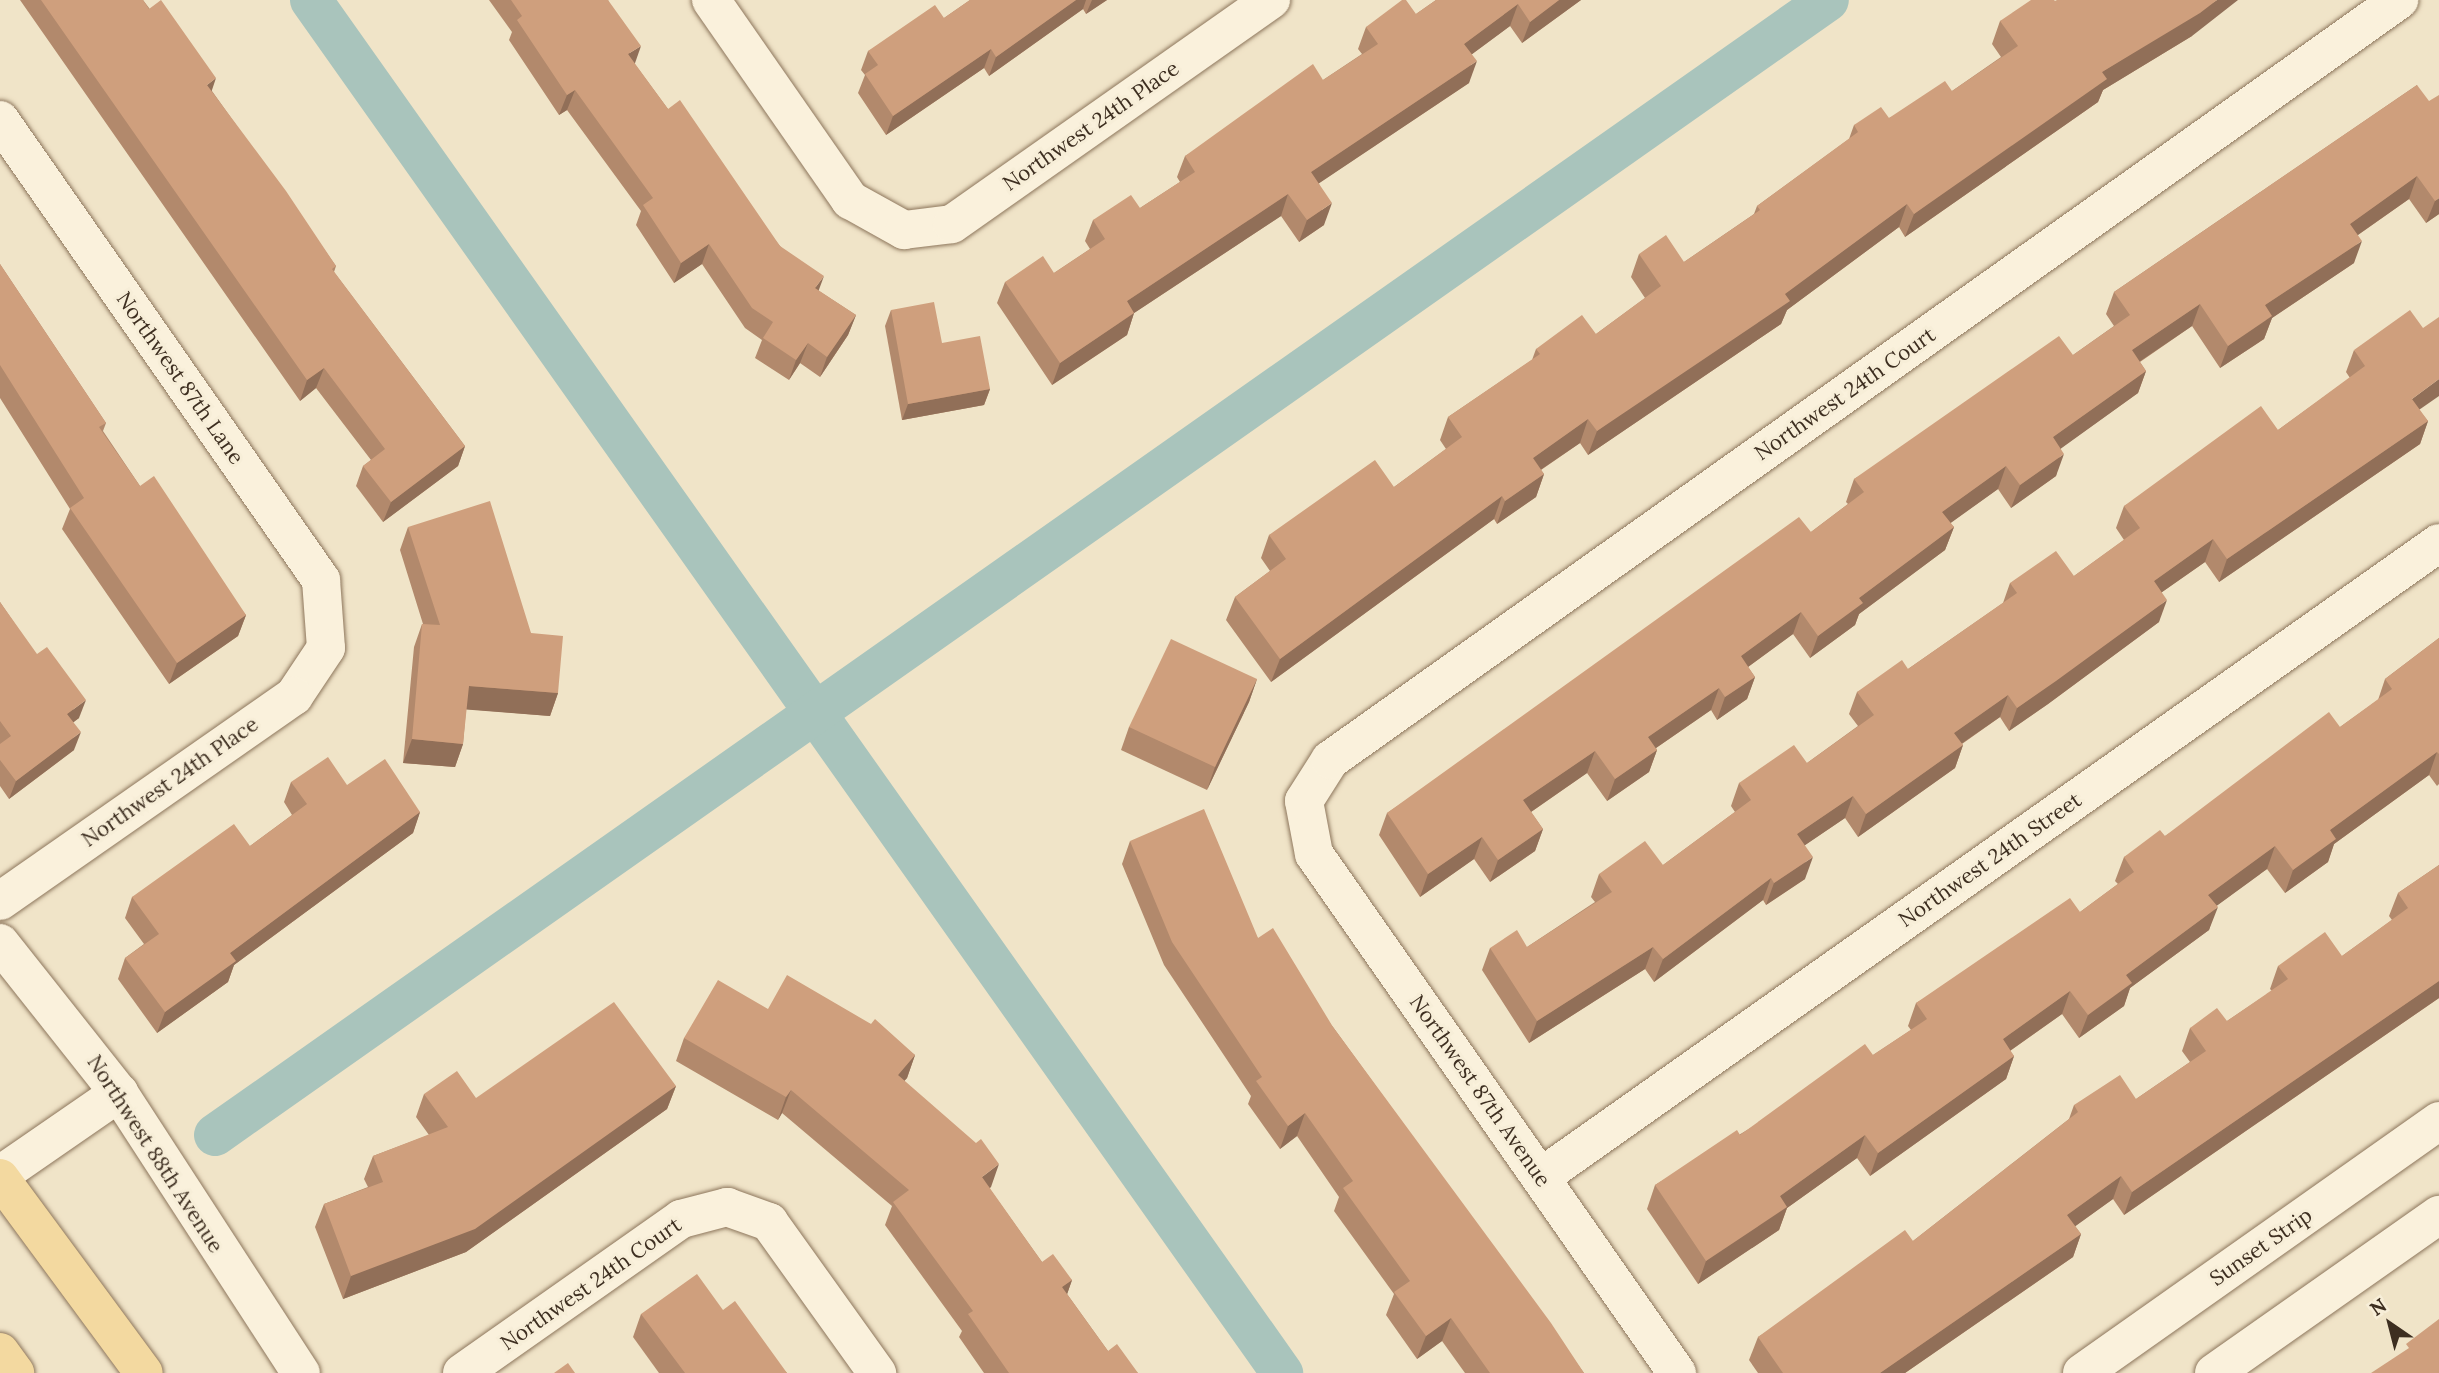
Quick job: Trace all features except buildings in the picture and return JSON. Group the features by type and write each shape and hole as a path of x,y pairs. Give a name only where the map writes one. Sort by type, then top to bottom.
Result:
{"main road":[{"path":"0,1176 144,1373"},
{"path":"0,1352 15,1373"}],"street":[{"name":"Northwest 24th Place","path":"711,0 850,200 904,230 952,224 1271,0"},
{"name":"Northwest 24th Court","path":"1304,801 1330,760 2399,0"},
{"name":"Northwest 87th Lane","path":"0,120 321,580 326,649"},
{"name":"Northwest 24th Street","path":"1541,1177 2439,542"},
{"name":"Northwest 24th Place","path":"0,901 294,696 326,649"},
{"name":"Northwest 87th Avenue","path":"1304,801 1314,854 1677,1373"},
{"name":"Northwest 88th Avenue","path":"0,943 119,1093 301,1373"},
{"path":"0,1176 119,1093"},
{"name":"Sunset Strip","path":"2082,1373 2439,1121"},
{"name":"Northwest 24th Court","path":"462,1373 681,1219 727,1207 769,1222 877,1373"},
{"path":"2214,1373 2439,1215"}],"waterway":[{"path":"311,0 1282,1373"},
{"path":"215,1135 1828,0"}]}
